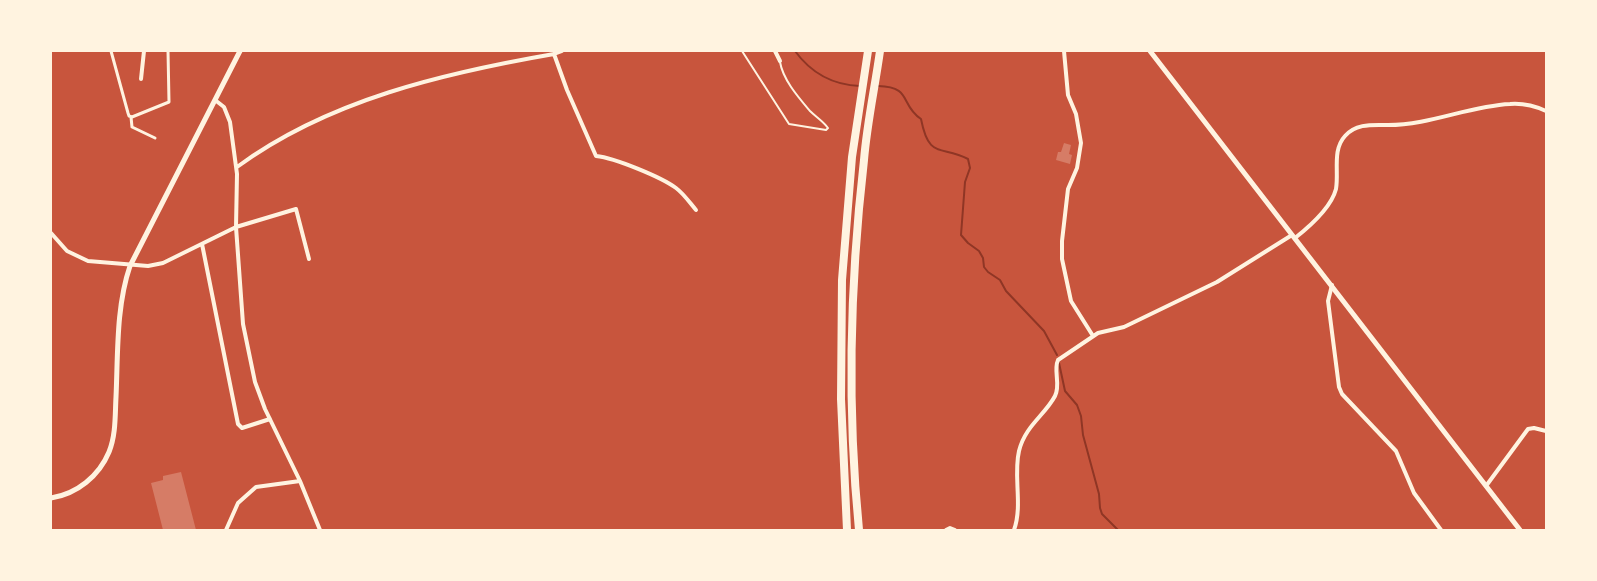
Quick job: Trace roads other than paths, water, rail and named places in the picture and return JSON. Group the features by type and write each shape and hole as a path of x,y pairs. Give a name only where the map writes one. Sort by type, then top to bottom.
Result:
{"highway":[{"path":"847,530 841,399 842,280 852,157 868,51"},
{"path":"859,530 852,398 853,293 864,159 880,51"}],"street":[{"path":"111,51 132,127 155,138"},
{"path":"141,79 144,51"},
{"path":"131,117 170,102 168,51"},
{"path":"236,168 261,149 291,132 387,92 562,51"},
{"path":"775,51 780,61"},
{"path":"1064,51 1068,95 1076,114 1081,143 1077,168 1068,189 1062,259 1071,301 1093,336"},
{"path":"1150,51 1521,530"},
{"path":"51,498 70,493 87,482 100,468 110,450 114,432 122,296 129,266 239,52"},
{"path":"554,54 596,156 606,157 636,168 677,188 696,210"},
{"path":"215,100 224,107 230,122 236,168 236,227 243,324 255,382 320,530"},
{"path":"1014,530 1017,515 1019,450 1035,421 1054,397 1057,390 1056,364 1058,360 1093,336 1124,327 1217,282 1308,227 1334,195 1339,146 1343,137 1351,130 1370,124 1419,123 1507,104 1530,105 1546,111"},
{"path":"51,233 67,251 88,261 148,266 163,263 236,227 296,208 309,259"},
{"path":"202,244 238,424 242,428 270,419"},
{"path":"1332,285 1328,302 1339,387 1342,394 1396,451 1414,493 1442,530"},
{"path":"1486,486 1528,429 1546,431"},
{"path":"226,530 238,503 255,487 300,481"},
{"path":"946,530 955,530"}],"lane":[{"path":"742,51 789,124 826,130 828,128 826,124 812,113 794,90 781,70 780,61"}],"waterway":[{"path":"795,51 808,66 823,76 841,83 860,86"},
{"path":"878,86 896,89 901,93 910,108 921,119 924,132 932,146 968,159 970,168 965,182 961,235 979,251 988,272 1000,280 1006,291 1044,331 1057,355"},
{"path":"1059,363 1065,391 1077,405 1081,416 1083,435 1102,514 1118,530"}]}
